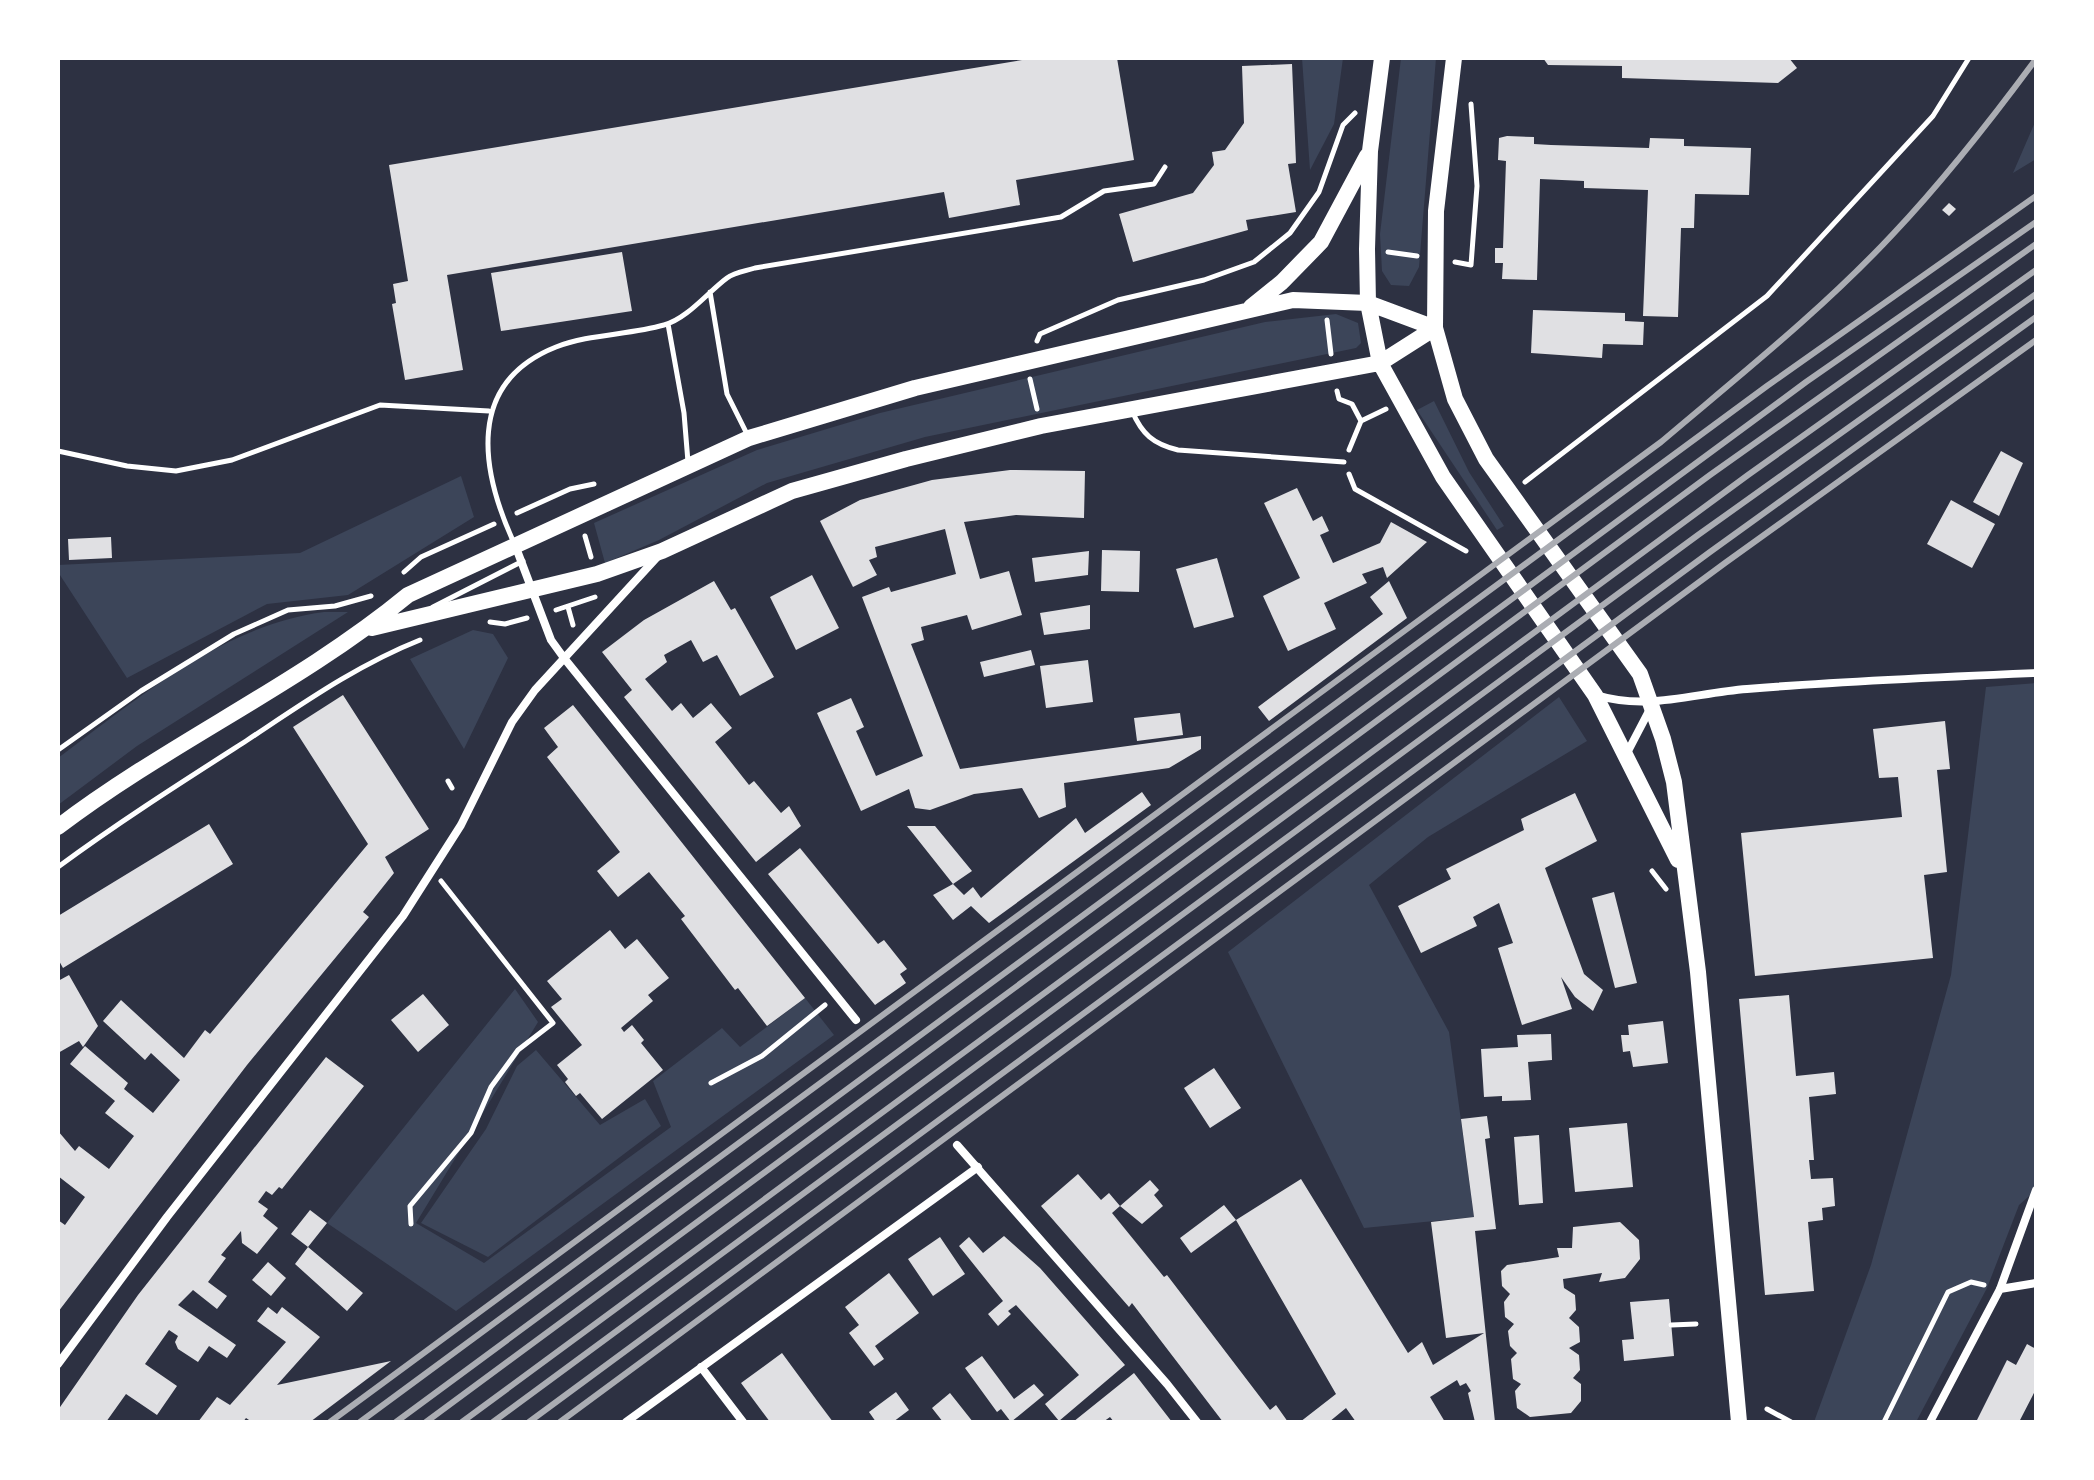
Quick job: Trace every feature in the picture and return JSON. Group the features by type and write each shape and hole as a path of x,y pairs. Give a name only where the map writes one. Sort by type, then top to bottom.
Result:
{"main road":[{"path":"1382,58 1370,151 1367,249 1368,303 1380,363 1443,477 1595,695 1683,869"},
{"path":"1454,58 1434,259 1435,328 1450,384 1486,459 1508,494 1640,674 1653,704 1674,782 1698,972 1739,1422"},
{"path":"1249,309 1282,282 1321,242 1370,151"},
{"path":"58,827 163,756 367,629 408,595 749,438 915,388 1249,309 1326,299 1368,303 1435,328"},
{"path":"367,629 534,592 597,574 662,551 792,491 1041,426 1380,363 1435,328"}],"street":[{"path":"515,544 551,640 856,1020"},
{"path":"58,1364 167,1217 403,916 461,825 512,722 564,658 662,551"},
{"path":"1595,695 1624,704 1653,704 1696,693 2036,673"},
{"path":"1626,754 1653,704"},
{"path":"957,1145 1157,1372 1197,1422"},
{"path":"626,1422 978,1167"},
{"path":"1930,1422 2000,1289 2036,1190"},
{"path":"2000,1289 2036,1283"},
{"path":"701,1367 743,1422"}],"lane":[{"path":"515,544 498,504 488,455 489,411 509,376 556,347 668,324 730,275 755,268 1061,217 1104,191 1154,184 1165,167"},
{"path":"710,292 727,394 749,438"},
{"path":"668,324 684,413 689,465"},
{"path":"58,451 127,466 176,471 232,460 380,405 489,411"},
{"path":"1131,410 1140,429 1157,445 1178,450 1344,462"},
{"path":"416,619 523,561"}],"path":[{"path":"1508,494 1767,296 1933,116 1969,58"},
{"path":"1026,361 1040,334 1118,300 1204,280 1254,262 1290,233 1312,203 1319,192 1343,125 1378,90"},
{"path":"1367,249 1471,265 1477,186 1475,121 1470,100"},
{"path":"1361,421 1344,462 1355,489 1466,551"},
{"path":"484,621 505,624 588,602 597,596 597,574"},
{"path":"58,750 141,691 234,634 288,610 335,606 377,595"},
{"path":"58,867 106,832 335,683 385,654 429,637"},
{"path":"448,781 452,788"},
{"path":"411,1224 410,1206 471,1133 491,1087 518,1050 553,1023 433,871"},
{"path":"711,1083 762,1056 837,995"},
{"path":"1884,1422 1948,1292 1971,1282 2000,1289"},
{"path":"1671,1325 1696,1324"},
{"path":"1767,1409 1791,1422"}],"shaded area":[{"path":"1302,58 1343,58 1334,124 1310,170"},
{"path":"1401,58 1436,58 1419,267 1409,286 1391,285 1382,271 1380,234"},
{"path":"2036,120 2036,159 2013,173"},
{"path":"1336,314 1358,323 1361,343 1356,348 925,437 767,483 659,540 605,563 594,523 757,450 880,413 1265,322"},
{"path":"1434,401 1469,472 1504,526 1497,530 1417,410"},
{"path":"461,476 474,517 348,595 267,604 127,678 58,572 58,565 300,553"},
{"path":"324,612 348,612 137,746 58,805 58,758 150,689 216,648 251,632"},
{"path":"473,630 493,634 508,658 464,749 410,659"},
{"path":"2036,683 2036,1190 2019,1205 1987,1288 1916,1422 1814,1422 1871,1265 1951,975 1986,687"},
{"path":"1559,697 1587,741 1428,837 1369,885 1449,1032 1474,1217 1364,1228 1228,952"},
{"path":"515,989 538,1022 416,1223 484,1263 671,1127 653,1081 722,1028 740,1047 805,998 834,1035 456,1311 327,1223"},
{"path":"536,1050 600,1125 645,1099 661,1126 488,1257 421,1223 486,1129 517,1066"}],"building":[{"path":"1034,58 1117,58 1134,160 1016,180 1020,205 949,218 944,192 447,275 463,370 405,380 392,304 396,303 393,284 408,281 389,165"},
{"path":"1543,58 1789,58 1797,68 1778,83 1622,78 1622,66 1548,65"},
{"path":"1292,64 1296,163 1288,164 1296,212 1246,220 1248,230 1133,262 1119,214 1193,193 1214,165 1212,152 1225,150 1244,123 1242,66"},
{"path":"1534,137 1534,144 1551,145 1649,148 1650,138 1684,139 1684,146 1751,148 1749,195 1695,194 1694,228 1681,228 1678,317 1643,316 1648,190 1584,188 1584,181 1540,179 1537,280 1502,279 1503,263 1495,263 1495,248 1503,248 1506,161 1498,160 1499,138"},
{"path":"1949,203 1956,209 1949,216 1942,210"},
{"path":"622,252 632,311 501,331 491,273"},
{"path":"1533,310 1625,313 1625,321 1644,322 1643,345 1603,344 1602,358 1531,353"},
{"path":"2001,451 2023,463 1999,516 1973,502"},
{"path":"1010,470 1085,471 1084,518 1016,515 964,522 980,579 1009,571 1022,615 972,630 967,615 921,627 924,640 911,644 960,769 1201,736 1201,749 1169,768 1064,783 1066,807 1039,818 1022,788 974,794 930,810 915,808 909,789 861,811 817,713 851,698 864,727 856,731 876,776 923,756 862,597 889,587 891,592 956,574 945,529 875,547 877,557 869,560 877,575 853,587 820,521 860,500 932,480"},
{"path":"1297,488 1313,521 1322,516 1329,531 1320,535 1333,563 1380,543 1391,522 1427,542 1387,578 1383,567 1362,574 1367,583 1324,603 1336,629 1288,651 1263,596 1300,578 1264,503"},
{"path":"1951,500 1995,524 1972,568 1927,544"},
{"path":"111,537 112,558 69,560 68,539"},
{"path":"1102,550 1140,551 1139,592 1101,591"},
{"path":"1089,551 1088,575 1035,582 1032,558"},
{"path":"1217,558 1234,617 1194,628 1176,569"},
{"path":"812,575 839,628 796,650 770,597"},
{"path":"714,581 731,610 735,608 774,677 740,696 717,655 703,662 691,640 664,655 667,662 645,679 672,711 681,703 693,718 711,703 732,728 715,742 749,785 754,781 781,813 789,806 801,826 756,862 624,697 632,690 602,652 644,620"},
{"path":"1389,581 1407,618 1269,721 1258,707 1383,614 1370,597"},
{"path":"1090,605 1090,629 1044,635 1040,613"},
{"path":"1031,650 1035,665 984,677 980,662"},
{"path":"1088,660 1093,702 1046,708 1040,666"},
{"path":"343,695 429,829 385,857 394,873 363,912 369,917 247,1065 58,1312 58,1220 65,1225 85,1197 58,1176 58,1131 75,1151 79,1146 109,1169 134,1136 105,1113 115,1101 70,1064 85,1046 128,1083 124,1089 153,1113 180,1080 151,1053 145,1060 103,1021 121,1000 184,1058 205,1030 210,1034 368,844 293,727"},
{"path":"573,705 805,998 767,1026 738,988 735,990 681,919 685,916 649,872 618,897 597,871 620,852 547,757 558,747 544,728"},
{"path":"1180,713 1183,735 1137,741 1134,718"},
{"path":"1945,721 1950,769 1937,770 1947,872 1924,875 1933,958 1755,976 1741,833 1902,817 1898,777 1879,778 1873,729"},
{"path":"1142,792 1151,805 989,923 971,906 953,920 933,895 953,884 964,895 973,887 981,898 1076,818 1085,833"},
{"path":"1575,793 1597,841 1545,868 1584,974 1603,990 1593,1011 1575,997 1561,977 1572,1009 1522,1025 1498,948 1513,943 1499,903 1473,917 1477,926 1421,953 1398,906 1451,879 1446,869 1524,830 1521,819"},
{"path":"209,824 233,864 63,968 58,959 58,916"},
{"path":"907,826 935,826 972,871 953,884"},
{"path":"800,848 878,944 884,940 907,969 900,974 906,983 875,1005 768,874"},
{"path":"1614,892 1637,983 1615,988 1592,898"},
{"path":"610,930 625,949 637,939 669,978 648,995 653,1001 621,1028 624,1032 632,1025 644,1040 641,1043 663,1070 602,1119 580,1093 576,1096 557,1065 582,1045 551,1007 562,999 547,981"},
{"path":"69,975 98,1026 83,1047 79,1041 58,1053 58,981"},
{"path":"423,994 449,1025 418,1052 391,1020"},
{"path":"1789,995 1796,1076 1834,1072 1836,1094 1809,1097 1814,1160 1809,1160 1811,1179 1833,1178 1835,1206 1822,1208 1823,1220 1808,1222 1814,1291 1765,1295 1739,999"},
{"path":"1663,1021 1668,1063 1633,1067 1630,1051 1623,1052 1621,1035 1629,1035 1628,1025"},
{"path":"1551,1034 1552,1060 1528,1062 1531,1100 1502,1101 1502,1096 1484,1097 1481,1049 1518,1047 1517,1035"},
{"path":"326,1057 364,1086 282,1189 279,1187 272,1195 266,1191 258,1202 268,1209 263,1216 278,1228 257,1254 242,1243 241,1231 221,1255 226,1258 208,1282 227,1296 217,1309 193,1290 178,1305 236,1345 227,1358 209,1346 198,1362 178,1349 175,1342 178,1336 169,1330 145,1364 177,1386 157,1415 126,1394 106,1422 58,1422 58,1410 138,1295"},
{"path":"1214,1068 1241,1108 1210,1128 1184,1088"},
{"path":"1487,1116 1490,1138 1485,1139 1496,1229 1475,1231 1495,1422 1475,1422 1468,1393 1471,1391 1466,1383 1460,1386 1457,1380 1430,1397 1445,1422 1356,1422 1346,1408 1329,1422 1300,1422 1336,1394 1236,1220 1301,1179 1408,1353 1422,1342 1433,1365 1484,1333 1446,1338 1431,1222 1474,1217 1461,1119"},
{"path":"1627,1123 1633,1187 1575,1192 1569,1128"},
{"path":"1539,1135 1543,1203 1519,1205 1514,1137"},
{"path":"1078,1174 1101,1200 1109,1193 1120,1206 1112,1213 1164,1277 1167,1275 1270,1410 1276,1405 1288,1422 1223,1422 1132,1303 1129,1307 1041,1206"},
{"path":"1150,1180 1159,1190 1154,1195 1163,1206 1142,1224 1120,1206"},
{"path":"1224,1205 1236,1220 1191,1253 1180,1238"},
{"path":"310,1210 327,1223 308,1247 291,1234"},
{"path":"1620,1222 1639,1240 1640,1259 1625,1278 1599,1282 1602,1273 1563,1279 1564,1288 1575,1295 1576,1310 1569,1318 1579,1327 1580,1342 1569,1348 1579,1355 1580,1370 1573,1378 1581,1384 1581,1401 1571,1413 1530,1417 1517,1408 1515,1391 1521,1384 1513,1379 1511,1359 1517,1353 1510,1346 1508,1331 1514,1324 1505,1317 1504,1302 1510,1294 1502,1286 1501,1271 1507,1265 1559,1257 1557,1248 1572,1248 1573,1227"},
{"path":"1004,1236 1040,1268 1125,1365 1059,1421 1045,1404 1079,1375 1016,1305 998,1326 988,1314 1003,1301 959,1246 969,1237 983,1253"},
{"path":"940,1237 965,1274 933,1296 908,1259"},
{"path":"308,1247 363,1293 347,1311 295,1264"},
{"path":"268,1262 286,1278 271,1296 252,1280"},
{"path":"889,1273 919,1313 875,1346 884,1359 874,1366 849,1333 859,1325 845,1307"},
{"path":"1669,1299 1674,1356 1624,1361 1622,1340 1634,1339 1630,1302"},
{"path":"268,1307 277,1314 282,1307 320,1337 277,1385 391,1361 310,1422 252,1422 246,1418 243,1422 198,1422 217,1397 230,1405 286,1342 257,1321"},
{"path":"2027,1344 2036,1349 2036,1389 2019,1422 1976,1422 2007,1360 2016,1365"},
{"path":"782,1353 833,1422 770,1422 741,1383"},
{"path":"982,1356 1014,1399 1034,1384 1044,1395 1011,1422 1001,1409 997,1412 965,1368"},
{"path":"1134,1373 1172,1422 1114,1422 1110,1417 1103,1422 1073,1422"},
{"path":"896,1392 909,1410 893,1422 876,1422 869,1412"},
{"path":"950,1393 973,1422 943,1422 932,1408"}],"railway":[{"path":"330,1422 1661,442 1780,341 1866,262 1949,171 2036,59"},
{"path":"360,1422 1767,386 2036,196"},
{"path":"396,1422 1806,382 2036,222"},
{"path":"426,1422 1710,475 2036,244"},
{"path":"462,1422 1748,475 2036,270"},
{"path":"493,1422 1698,535 2036,294"},
{"path":"529,1422 1710,552 2036,317"},
{"path":"560,1422 1725,563 2036,340"}]}
